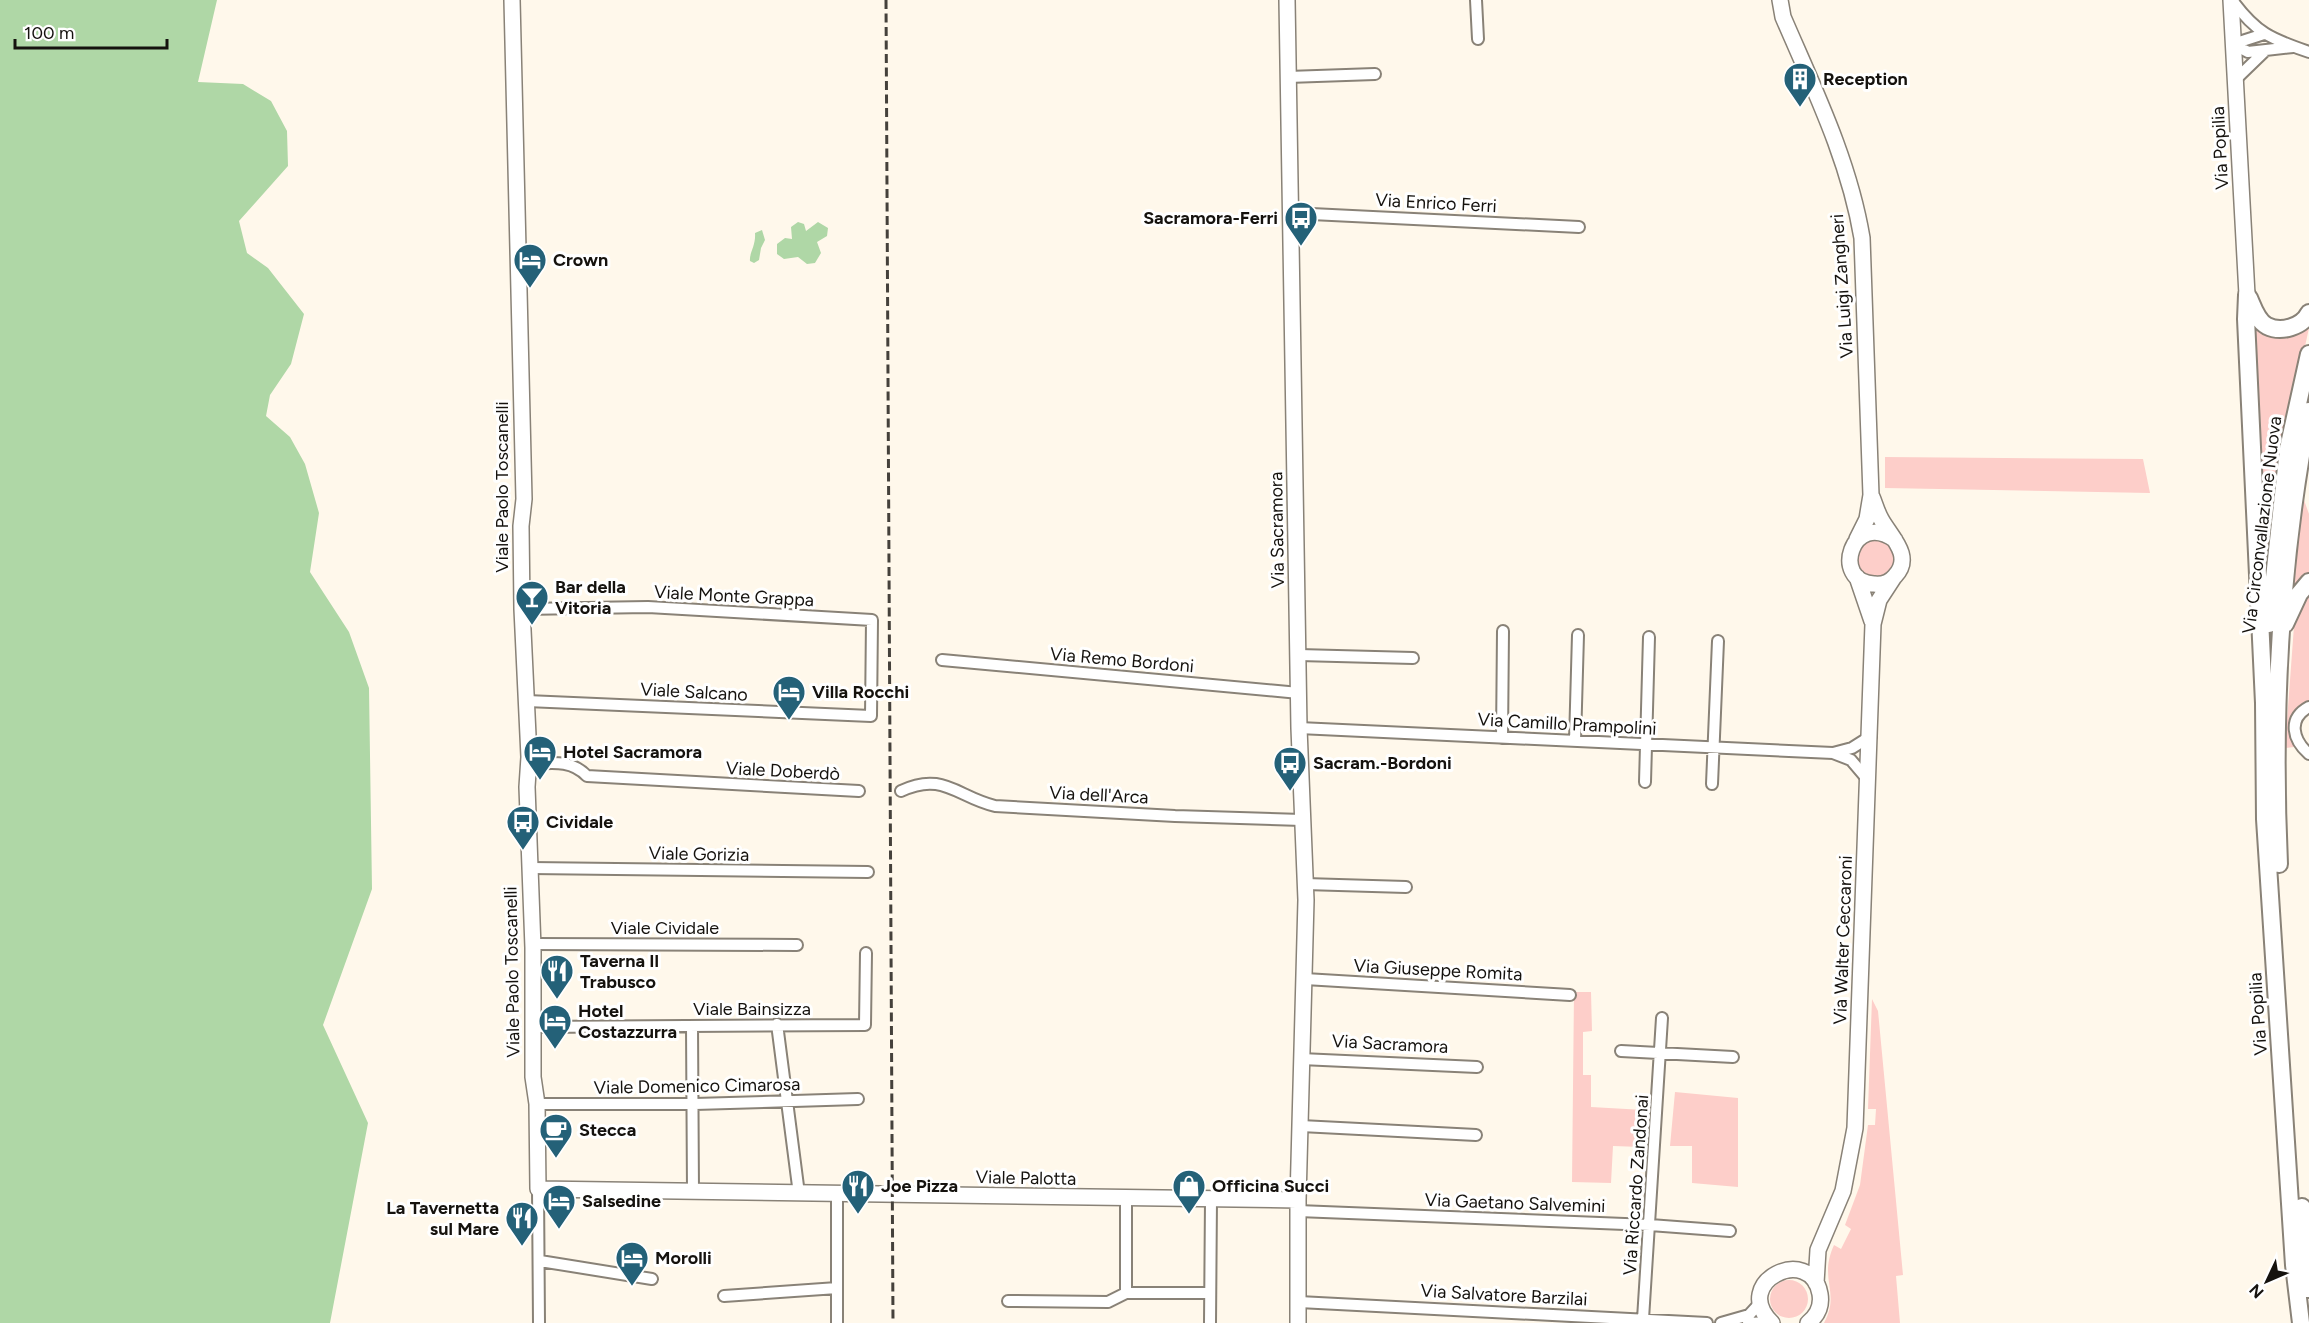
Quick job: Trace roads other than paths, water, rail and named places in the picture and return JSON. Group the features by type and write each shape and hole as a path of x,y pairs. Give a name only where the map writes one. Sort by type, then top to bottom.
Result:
{"main road":[{"path":"2247,295 2256,315 2266,326 2286,330 2307,318 2309,313"},
{"path":"2247,295 2246,319 2270,703"},
{"name":"Via Circonvallazione Nuova","path":"2270,703 2272,574 2286,461 2309,354"},
{"name":"Via Circonvallazione Nuova","path":"2270,703 2297,479 2309,411"},
{"path":"2309,439 2304,486 2309,498"},
{"path":"2279,639 2288,614 2309,582"},
{"name":"Via Popilia","path":"2270,703 2280,889 2309,1309"},
{"name":"Via Popilia","path":"2270,703 2265,819 2294,1265 2301,1323"}],"street":[{"name":"Viale Paolo Toscanelli","path":"512,0 524,499 521,526 522,609 529,764 527,787 533,944 533,1077 537,1104 538,1190"},
{"name":"Via Sacramora","path":"1287,0 1299,728 1305,884 1305,979 1298,1205 1298,1323"},
{"path":"1476,0 1478,39"},
{"name":"Via Luigi Zangheri","path":"1769,0 1783,17"},
{"name":"Via Luigi Zangheri","path":"1780,0 1783,17 1842,158 1856,203 1862,238 1871,495 1867,519 1857,539"},
{"path":"2231,0 2252,26 2264,34 2309,52"},
{"name":"Via Popilia","path":"2231,0 2247,295"},
{"path":"2233,44 2264,34"},
{"path":"2233,44 2248,52 2293,47"},
{"path":"2235,80 2266,51"},
{"path":"1288,77 1375,74"},
{"name":"Via Enrico Ferri","path":"1291,213 1579,227"},
{"name":"Via Luigi Zangheri","path":"1871,495 1881,519 1895,540"},
{"path":"1857,539 1880,532 1895,540"},
{"name":"Via Walter Ceccaroni","path":"1857,539 1852,546 1850,562 1873,624"},
{"name":"Via Walter Ceccaroni","path":"1808,1323 1819,1308 1819,1291 1816,1283 1818,1250 1844,1191 1856,1128 1873,624 1879,600 1902,563 1895,540"},
{"path":"1857,577 1871,584 1880,584 1894,577"},
{"name":"Viale Monte Grappa","path":"522,609 618,607 872,620"},
{"name":"Viale Salcano","path":"527,701 871,716 872,620"},
{"path":"1502,738 1503,631"},
{"path":"1575,741 1578,635"},
{"path":"1645,782 1648,637"},
{"path":"1712,784 1718,641"},
{"path":"1299,656 1413,658"},
{"name":"Via Remo Bordoni","path":"942,660 1299,693"},
{"path":"2306,751 2296,741 2295,723 2298,716 2309,707"},
{"name":"Via Camillo Prampolini","path":"1299,728 1833,753 1852,748 1870,736"},
{"name":"Via Camillo Prampolini","path":"1833,753 1851,760 1868,780"},
{"name":"Viale Doberdò","path":"529,764 565,762 581,770 587,776 859,791"},
{"name":"Via dell'Arca","path":"901,791 910,786 937,782 950,786 977,801 995,806 1174,816 1302,820"},
{"name":"Viale Gorizia","path":"531,868 868,872"},
{"path":"1305,884 1406,887"},
{"name":"Viale Cividale","path":"533,944 797,945"},
{"name":"Viale Bainsizza","path":"532,1028 865,1025 866,953"},
{"name":"Via Giuseppe Romita","path":"1305,979 1570,995"},
{"name":"Via Riccardo Zandonai","path":"1643,1319 1662,1018"},
{"path":"777,1024 799,1194"},
{"path":"692,1026 693,1192"},
{"path":"1621,1051 1733,1057"},
{"name":"Via Sacramora","path":"1302,1059 1477,1067"},
{"name":"Viale Domenico Cimarosa","path":"537,1104 694,1104 858,1099"},
{"path":"1301,1128 1476,1135"},
{"path":"1301,1128 1422,1139"},
{"path":"538,1190 539,1323"},
{"name":"Viale Palotta","path":"538,1190 1211,1200 1298,1205"},
{"path":"837,1195 837,1323"},
{"path":"1126,1199 1126,1293"},
{"path":"1210,1323 1211,1200"},
{"name":"Via Gaetano Salvemini","path":"1298,1205 1650,1225 1730,1232"},
{"path":"1790,1269 1818,1250"},
{"path":"540,1261 652,1280"},
{"path":"1748,1323 1772,1323 1761,1302 1761,1294 1768,1279 1782,1270 1790,1269 1805,1273 1816,1283"},
{"path":"724,1296 837,1288"},
{"path":"1008,1301 1108,1302 1126,1293 1210,1293"},
{"name":"Via Salvatore Barzilai","path":"1299,1302 1707,1323"},
{"path":"1721,1323 1749,1315 1761,1302"}],"railway":[{"path":"886,0 893,1323"}],"place":[{"name":"Reception","path":"1800,108"},
{"name":"Sacramora-Ferri","path":"1301,247"},
{"name":"Crown","path":"530,289"},
{"name":"Bar della Vitoria","path":"532,626"},
{"name":"Villa Rocchi","path":"789,721"},
{"name":"Hotel Sacramora","path":"540,781"},
{"name":"Sacram.-Bordoni","path":"1290,792"},
{"name":"Cividale","path":"523,851"},
{"name":"Taverna Il Trabusco","path":"557,1000"},
{"name":"Hotel Costazzurra","path":"555,1050"},
{"name":"Stecca","path":"556,1159"},
{"name":"Joe Pizza","path":"858,1215"},
{"name":"Officina Succi","path":"1189,1215"},
{"name":"Salsedine","path":"559,1230"},
{"name":"La Tavernetta sul Mare","path":"522,1247"},
{"name":"Morolli","path":"632,1287"}]}
